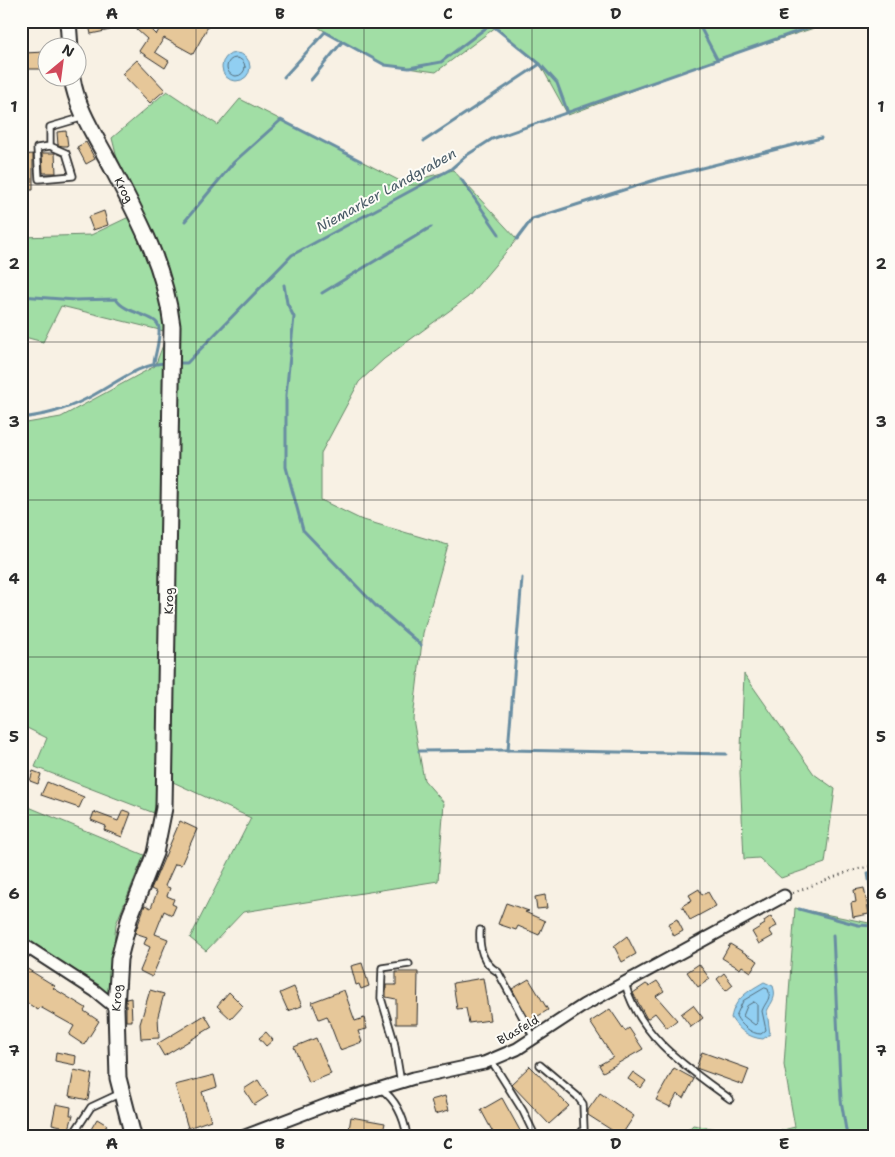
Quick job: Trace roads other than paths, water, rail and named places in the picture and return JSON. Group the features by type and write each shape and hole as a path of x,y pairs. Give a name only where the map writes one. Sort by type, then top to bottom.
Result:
{"street":[{"path":"68,21 69,38"},
{"name":"Krog","path":"74,88 84,117 145,230 156,259 170,310 172,361 164,808 155,854 122,939 116,1008 116,1039 121,1093 133,1136"},
{"name":"Blasfeld","path":"244,1136 329,1104 491,1060 517,1049 584,1006 784,896"},
{"path":"21,943 95,991 116,1008"}],"lane":[{"path":"50,146 50,127 84,117"},
{"path":"50,146 66,154 73,176 39,179 37,148 50,146"},
{"path":"480,930 479,948 490,968 498,972 534,1038"},
{"path":"401,1083 394,1041 382,998 382,968 409,964"},
{"path":"625,983 630,1002 662,1047 678,1062 730,1100"},
{"path":"491,1060 523,1111 535,1136"},
{"path":"540,1065 577,1096 583,1104 584,1129 578,1136"},
{"path":"382,1089 397,1105 405,1123 406,1136"},
{"path":"72,1136 91,1107 121,1093"}],"water":[{"path":"236,53 246,57 250,67 246,77 236,81 226,77 222,67 226,57"},
{"path":"764,982 773,986 774,994 767,1011 770,1034 763,1039 745,1033 731,1018 735,1005 739,1000"}],"waterway":[{"path":"487,21 540,64 557,83 568,113"},
{"path":"697,21 717,59"},
{"name":"Niemarker Landgraben","path":"177,363 187,363 292,255 451,169 467,155 492,139 827,21"},
{"path":"284,77 325,32 385,65 409,68 441,62 491,24"},
{"path":"311,80 342,42"},
{"path":"424,141 540,64"},
{"path":"185,221 234,162 281,120 361,161"},
{"path":"517,239 532,219 658,179 821,138"},
{"path":"461,179 499,234"},
{"path":"322,293 431,227"},
{"path":"284,285 287,303 294,317 286,395 286,467 303,530 375,605 421,645"},
{"path":"21,296 75,300 116,299 126,308 157,323 159,337 154,362"},
{"name":"Niemarker Landgraben","path":"21,418 61,410 94,395 136,371 157,364 168,363"},
{"path":"522,578 508,750 726,754"},
{"path":"419,751 508,750"},
{"path":"874,872 868,873 874,910"},
{"path":"799,909 858,925 874,926"},
{"path":"833,935 841,1100 847,1136"}]}
